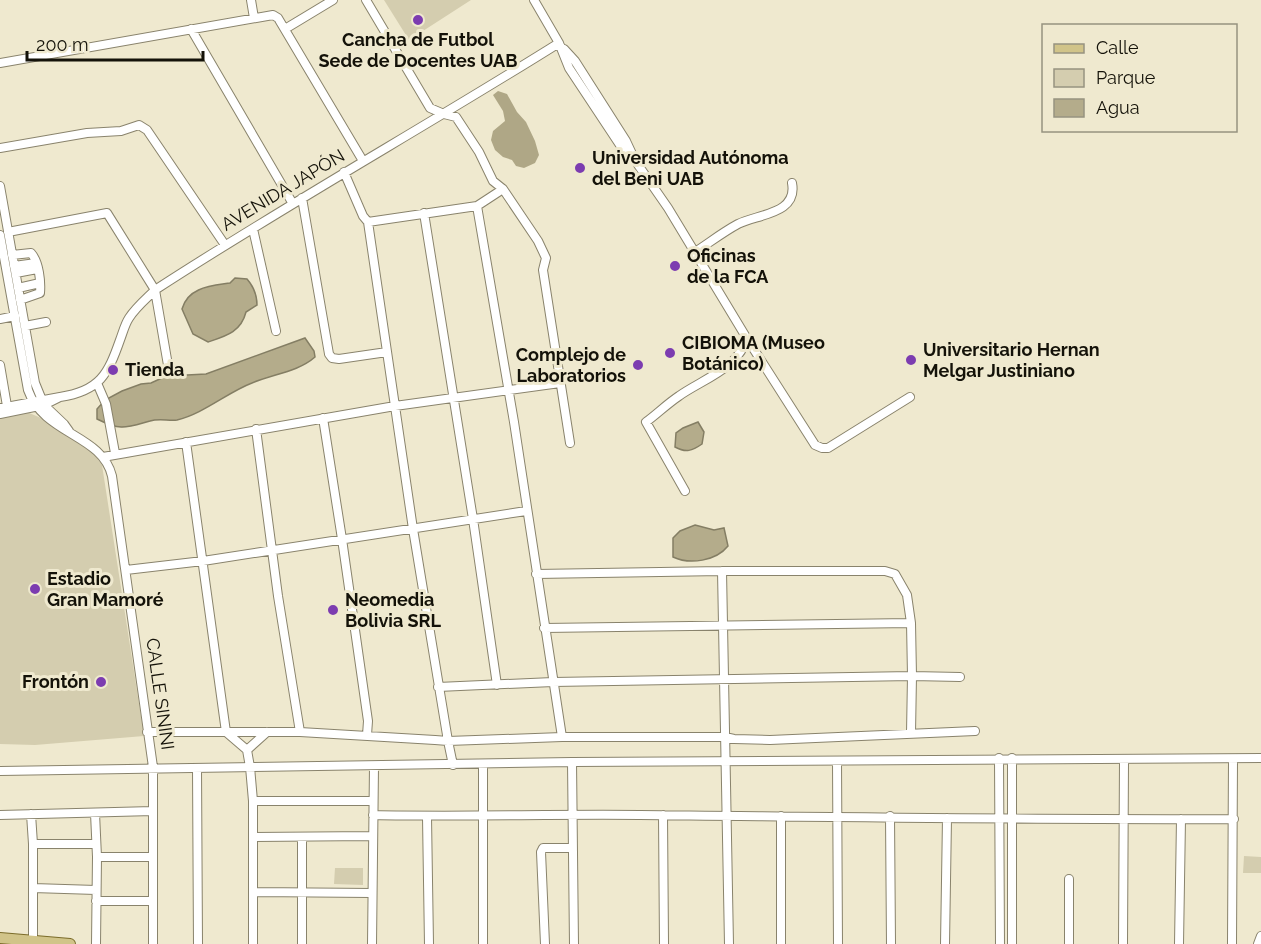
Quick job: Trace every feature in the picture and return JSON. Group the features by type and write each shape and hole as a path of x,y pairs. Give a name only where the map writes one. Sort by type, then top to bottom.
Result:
{"main road":[{"path":"0,938 70,944"}],"street":[{"path":"251,0 254,18"},
{"path":"285,29 333,0"},
{"path":"366,0 430,108 456,117 479,152 493,181 503,189 546,258 543,270 570,443"},
{"path":"534,0 559,43 582,71 626,141 634,159 668,208 815,445 828,448 910,397"},
{"path":"0,63 273,15 278,18 285,29 363,161"},
{"path":"191,29 293,204"},
{"name":"AVENIDA JAPÓN","path":"97,383 107,370 128,320 137,307 155,290 225,244 559,43"},
{"path":"0,147 121,131 139,125 147,130 225,244"},
{"path":"344,172 363,216 368,222 413,529 453,765"},
{"path":"695,252 735,225 779,210 793,194 792,183"},
{"path":"0,186 15,316 28,390 39,404 64,424 71,434 103,457 115,453 395,406 560,383"},
{"path":"368,222 477,206 503,189"},
{"path":"302,198 329,354 332,358 339,359 387,352"},
{"path":"477,206 562,737"},
{"path":"4,233 107,213 155,290 169,371"},
{"path":"424,213 497,685"},
{"path":"253,229 276,331"},
{"path":"4,233 12,255 39,404"},
{"path":"12,255 31,253 37,266 40,293 20,300"},
{"path":"15,270 37,266"},
{"path":"18,288 40,283"},
{"path":"0,319 15,316"},
{"path":"25,326 46,322"},
{"path":"685,491 646,422 680,395 729,365 745,348 746,337"},
{"path":"0,364 4,407 39,404"},
{"path":"0,414 83,391 97,383 106,404 115,453"},
{"path":"322,418 368,721 367,735"},
{"path":"256,429 278,596 300,732"},
{"path":"186,442 226,732 247,750 250,767 253,801 254,944"},
{"name":"CALLE SININI","path":"103,457 112,476 147,732 152,752 153,944"},
{"path":"126,570 203,561 526,511"},
{"path":"536,574 722,571 885,571 895,574 907,595 912,623 911,733"},
{"path":"722,571 729,944"},
{"path":"544,628 912,623"},
{"path":"438,687 553,682 960,677"},
{"path":"147,732 300,732 448,741 562,737 725,737 770,740 975,731"},
{"path":"247,750 267,732"},
{"path":"0,771 153,765 197,768 572,762 1012,758 1233,760 1261,758"},
{"path":"1012,758 1012,944"},
{"path":"999,759 1000,944"},
{"path":"1123,944 1124,760"},
{"path":"1232,944 1233,760"},
{"path":"837,761 838,944"},
{"path":"572,762 574,944"},
{"path":"483,764 483,944"},
{"path":"372,944 374,766"},
{"path":"197,768 198,944"},
{"path":"253,801 373,801"},
{"path":"0,815 153,811"},
{"path":"95,813 96,944"},
{"path":"31,814 33,941"},
{"path":"373,815 427,817 573,814 728,817 1234,819"},
{"path":"663,815 664,944"},
{"path":"781,816 781,944"},
{"path":"890,816 891,944"},
{"path":"427,817 429,944"},
{"path":"945,944 947,818"},
{"path":"1179,944 1181,819"},
{"path":"253,837 372,836"},
{"path":"302,837 302,944"},
{"path":"33,844 96,844"},
{"path":"545,944 541,852 543,848 572,848"},
{"path":"97,857 152,856"},
{"path":"1069,879 1069,944"},
{"path":"33,888 96,890"},
{"path":"254,892 372,893"},
{"path":"96,901 152,901"},
{"path":"1258,944 1261,936"}],"green space":[{"name":"Cancha de Futbol Sede de Docentes UAB","path":"384,0 471,0 409,40"},
{"path":"24,411 45,420 78,440 96,456 102,465 144,736 35,745 0,744 0,415"},
{"path":"1244,856 1261,857 1261,873 1243,873"},
{"path":"335,868 363,868 363,885 334,884"}],"shaded area":[{"path":"498,91 507,94 517,112 526,122 535,141 539,155 535,163 524,168 516,166 512,160 503,157 495,150 491,140 493,131 505,121 503,111 493,95"}],"water":[{"path":"235,278 247,279 256,294 257,305 246,312 237,329 227,335 208,342 193,334 182,309 189,296 201,289 230,283"},
{"path":"305,338 314,351 315,357 308,362 243,387 187,417 177,420 153,420 123,427 97,419 97,409 105,400 122,391 151,383 175,372 187,375 206,374"},
{"path":"698,422 704,432 702,444 689,450 675,447 676,433"},
{"path":"695,525 714,530 724,528 728,546 717,555 702,560 687,561 673,557 673,538 680,531"}],"place":[{"name":"Cancha de Futbol Sede de Docentes UAB","path":"418,20"},
{"name":"Universidad Autónoma del Beni UAB","path":"580,168"},
{"name":"Oficinas de la FCA","path":"675,266"},
{"name":"CIBIOMA (Museo Botánico)","path":"670,353"},
{"name":"Universitario Hernan Melgar Justiniano","path":"911,360"},
{"name":"Complejo de Laboratorios","path":"638,365"},
{"name":"Tienda","path":"113,370"},
{"name":"Estadio Gran Mamoré","path":"35,589"},
{"name":"Neomedia Bolivia SRL","path":"333,610"},
{"name":"Frontón","path":"101,682"}]}
